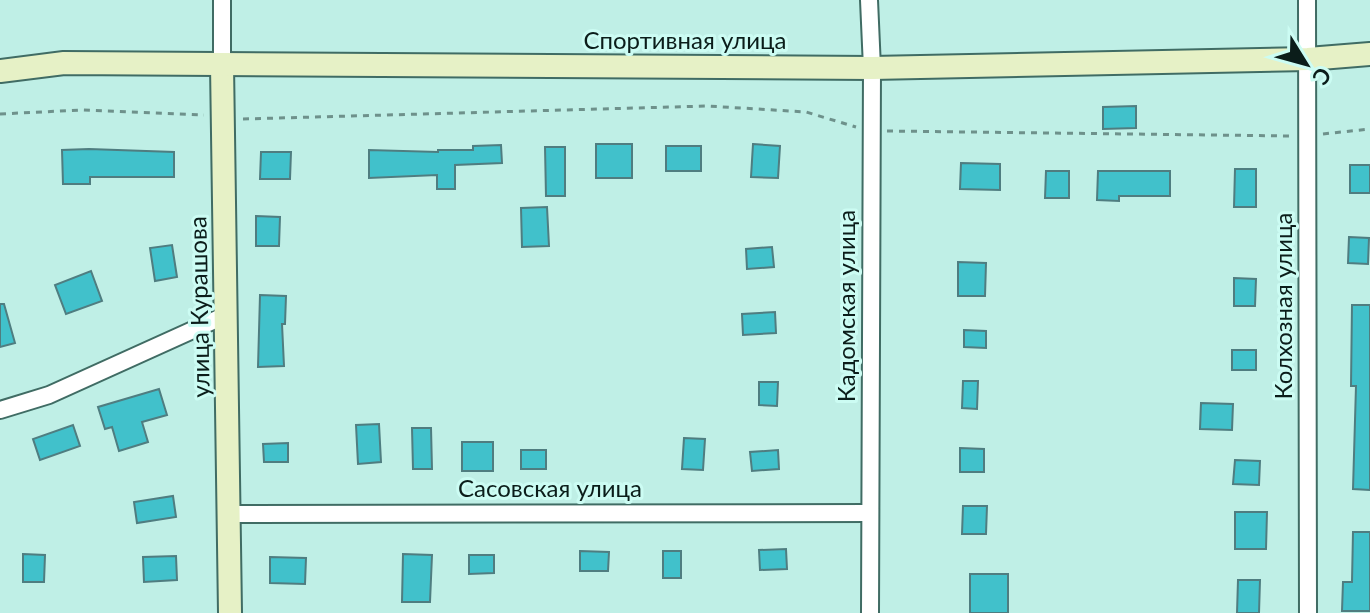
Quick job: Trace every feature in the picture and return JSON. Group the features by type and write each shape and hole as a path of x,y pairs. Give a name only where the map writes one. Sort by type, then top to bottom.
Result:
{"street":[{"name":"улица Курашова","path":"222,0 230,613"},
{"name":"Кадомская улица","path":"869,0 872,68 870,613"},
{"name":"Колхозная улица","path":"1307,0 1308,613"},
{"name":"Спортивная улица","path":"0,71 64,63 872,68 1308,59 1370,54"},
{"path":"0,410 49,395 226,315"},
{"name":"Сасовская улица","path":"230,514 870,513"}],"path":[{"path":"0,114 81,110 196,112 223,120 708,106 806,112 872,131 1308,136 1370,129"}],"building":[{"path":"1136,106 1136,128 1103,129 1103,107"},
{"path":"596,144 632,144 632,178 596,178"},
{"path":"753,144 780,146 778,178 751,177"},
{"path":"501,145 502,163 455,165 455,189 437,189 437,175 369,178 369,150 438,152"},
{"path":"666,146 701,146 701,171 666,171"},
{"path":"545,147 565,147 565,196 546,196"},
{"path":"62,150 174,152 174,177 90,177 90,184 63,184"},
{"path":"261,152 291,152 290,179 260,179"},
{"path":"961,163 1000,164 1000,190 960,189"},
{"path":"1350,165 1370,165 1370,193 1350,193"},
{"path":"1235,169 1256,169 1256,207 1234,207"},
{"path":"1046,171 1069,171 1069,198 1045,198"},
{"path":"1098,171 1170,171 1170,196 1119,196 1119,201 1097,200"},
{"path":"547,207 549,246 522,247 521,208"},
{"path":"256,216 280,217 279,246 256,246"},
{"path":"1349,237 1369,238 1368,264 1348,263"},
{"path":"172,245 177,277 155,281 150,248"},
{"path":"772,247 774,267 747,269 746,249"},
{"path":"958,262 986,263 985,296 958,296"},
{"path":"91,271 102,301 66,314 55,285"},
{"path":"1234,278 1256,279 1255,306 1234,306"},
{"path":"260,295 286,296 285,324 282,324 284,366 258,367"},
{"path":"0,304 4,304 15,343 0,347"},
{"path":"1352,305 1370,305 1370,490 1353,489 1356,386 1351,386"},
{"path":"775,312 776,333 743,335 742,314"},
{"path":"964,330 986,331 986,348 964,347"},
{"path":"1232,350 1256,350 1256,370 1232,370"},
{"path":"963,381 978,381 977,409 962,408"},
{"path":"759,382 778,382 777,406 759,405"},
{"path":"159,389 167,415 142,422 148,442 119,451 112,427 105,429 98,407"},
{"path":"1201,403 1233,404 1232,430 1200,429"},
{"path":"379,424 381,462 358,464 356,425"},
{"path":"73,425 80,446 40,460 33,439"},
{"path":"412,428 431,428 432,469 413,469"},
{"path":"684,438 705,439 703,470 682,469"},
{"path":"462,442 493,442 493,471 462,471"},
{"path":"288,443 288,462 264,462 263,444"},
{"path":"960,448 984,449 984,472 960,472"},
{"path":"521,450 546,450 546,469 521,469"},
{"path":"778,450 779,469 752,471 750,452"},
{"path":"1235,460 1260,461 1259,485 1233,484"},
{"path":"173,496 176,517 137,523 134,502"},
{"path":"963,506 987,506 986,534 962,534"},
{"path":"1235,512 1267,512 1266,549 1235,549"},
{"path":"1353,532 1370,532 1370,611 1342,611 1343,582 1352,582"},
{"path":"786,549 787,569 760,570 759,550"},
{"path":"580,551 609,552 608,571 580,571"},
{"path":"663,551 681,551 681,578 663,578"},
{"path":"23,554 45,555 44,582 23,582"},
{"path":"403,554 432,555 430,602 402,602"},
{"path":"469,555 494,555 494,573 469,574"},
{"path":"176,556 177,580 144,582 143,557"},
{"path":"270,557 306,558 305,584 270,583"},
{"path":"970,574 1008,574 1008,613 970,613"},
{"path":"1238,580 1260,580 1259,613 1237,613"}]}
